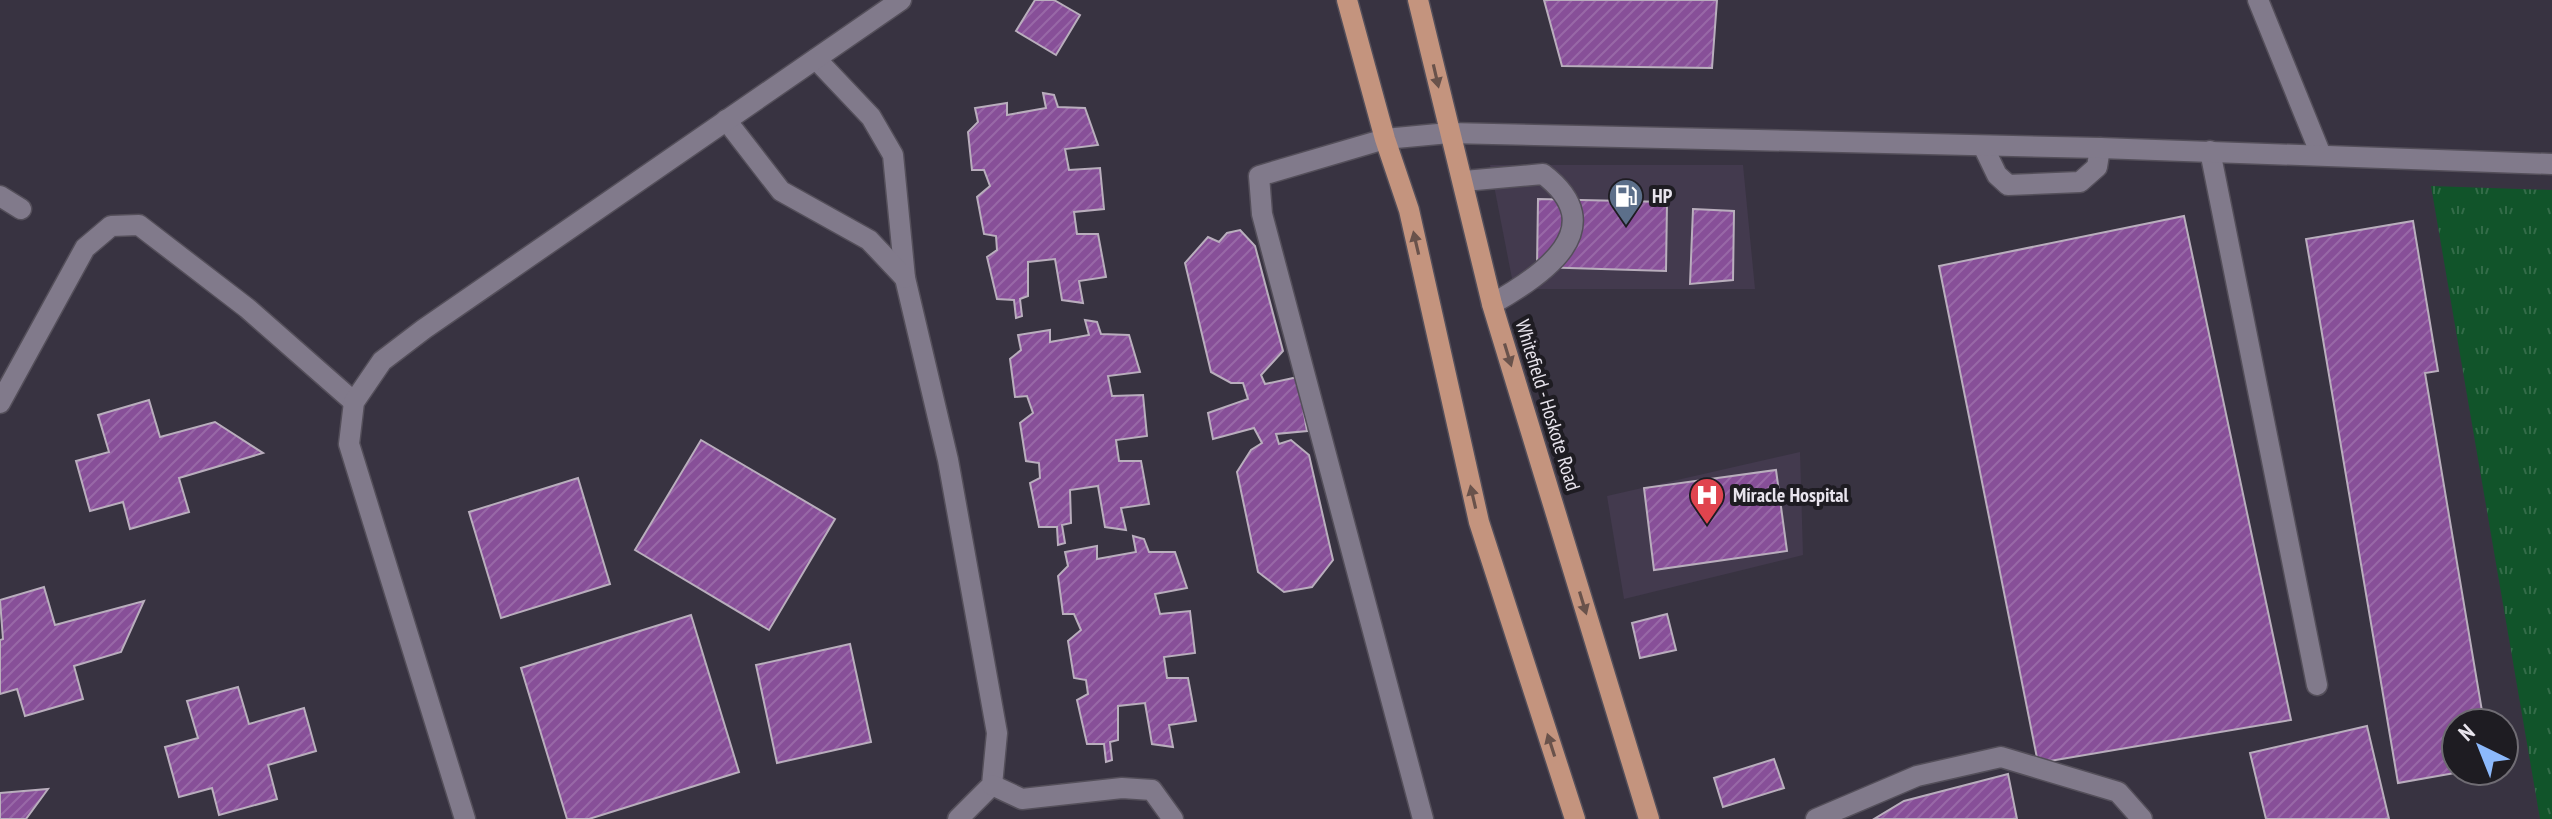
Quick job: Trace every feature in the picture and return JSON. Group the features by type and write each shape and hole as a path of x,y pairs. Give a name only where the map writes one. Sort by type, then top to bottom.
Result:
{"main road":[{"path":"1347,0 1385,139 1409,210 1479,522 1575,819"},
{"name":"Whitefield - Hoskote Road","path":"1418,0 1492,304 1649,819"}],"street":[{"path":"465,819 349,444 354,402 382,361 901,0"},
{"path":"2258,0 2321,155"},
{"path":"816,59 871,117 893,155 905,278 948,460 997,733 992,785 958,819"},
{"path":"726,120 781,191 869,240 905,278"},
{"path":"1423,819 1262,214 1259,176 1385,139 1449,133 2210,151 2552,164"},
{"path":"1984,148 1997,175 2008,185 2080,182 2097,167 2100,148"},
{"path":"2210,151 2317,685"},
{"path":"1464,181 1543,174 1556,184 1571,210 1571,237 1559,258 1530,283 1492,304"},
{"path":"0,196 21,209"},
{"path":"0,403 85,248 111,226 139,225 247,308 354,402"},
{"path":"1816,819 1917,776 2001,757 2118,792 2142,819"},
{"path":"992,785 1022,799 1122,788 1152,790 1173,819"}],"shaded area":[{"name":"HP","path":"1490,165 1743,165 1755,289 1514,289"},
{"name":"Miracle Hospital","path":"1800,452 1803,555 1624,599 1607,496"}],"green space":[{"path":"2431,186 2552,190 2552,819 2540,819"}],"building":[{"path":"1035,0 1054,0 1080,15 1056,55 1016,31"},
{"path":"1544,0 1717,0 1712,68 1562,66"},
{"path":"1043,93 1054,95 1058,107 1085,108 1098,145 1065,149 1069,170 1100,168 1104,209 1074,212 1077,234 1098,234 1106,277 1079,281 1083,303 1062,300 1055,259 1028,262 1028,296 1020,299 1022,316 1016,318 1014,300 997,299 987,257 997,250 996,236 984,234 977,197 990,186 984,170 972,170 968,132 978,122 975,108 1007,103 1007,115 1046,108"},
{"path":"1538,199 1667,202 1666,271 1537,267"},
{"path":"1693,209 1734,211 1733,280 1690,284"},
{"path":"2184,216 2291,720 2038,763 1939,266"},
{"path":"2413,221 2438,371 2425,373 2481,707 2440,707 2440,776 2398,783 2306,239"},
{"path":"1240,230 1255,246 1283,351 1261,375 1265,384 1298,377 1307,431 1276,434 1279,444 1291,440 1309,455 1333,560 1312,587 1284,592 1258,572 1237,472 1251,450 1262,443 1254,428 1213,439 1208,413 1248,399 1243,383 1231,383 1211,372 1185,263 1208,237 1219,242 1227,233"},
{"path":"1085,320 1097,322 1101,334 1129,335 1140,372 1108,376 1112,396 1143,395 1147,436 1116,440 1119,461 1141,461 1149,504 1121,508 1126,530 1105,527 1098,486 1070,490 1071,523 1062,525 1065,543 1058,545 1057,527 1039,527 1030,483 1040,478 1039,463 1026,461 1020,423 1033,413 1027,396 1015,397 1010,359 1021,350 1018,335 1050,330 1050,342 1089,335"},
{"path":"149,400 160,437 215,422 263,453 179,478 189,512 130,529 123,502 90,511 76,461 109,452 98,415"},
{"path":"701,440 835,519 769,630 635,550"},
{"path":"1776,470 1787,551 1654,570 1644,488"},
{"path":"578,478 610,584 501,618 469,512"},
{"path":"1133,536 1144,539 1149,552 1175,552 1187,588 1155,594 1160,614 1190,611 1195,653 1164,657 1167,678 1188,678 1196,721 1169,725 1173,747 1152,744 1145,703 1118,706 1118,740 1110,742 1112,760 1106,762 1104,744 1087,744 1077,700 1088,694 1086,680 1074,678 1068,641 1081,630 1074,614 1063,614 1058,576 1068,566 1065,552 1097,546 1097,559 1136,552"},
{"path":"44,587 55,625 144,601 121,652 74,666 83,699 25,716 17,689 0,694 0,640 3,639 0,600"},
{"path":"1667,614 1676,650 1640,658 1632,623"},
{"path":"691,615 739,772 589,819 567,819 521,668"},
{"path":"850,644 871,742 777,763 756,665"},
{"path":"238,687 249,724 304,708 316,751 268,765 277,799 219,815 212,788 179,797 165,747 198,738 187,701"},
{"path":"2367,726 2389,819 2266,819 2250,753"},
{"path":"1774,759 1784,788 1723,807 1714,778"},
{"path":"2008,774 2017,819 1874,819 1904,801"},
{"path":"48,789 26,819 0,819 0,793"}],"place":[{"name":"HP","path":"1626,227"},
{"name":"Miracle Hospital","path":"1707,526"}]}
